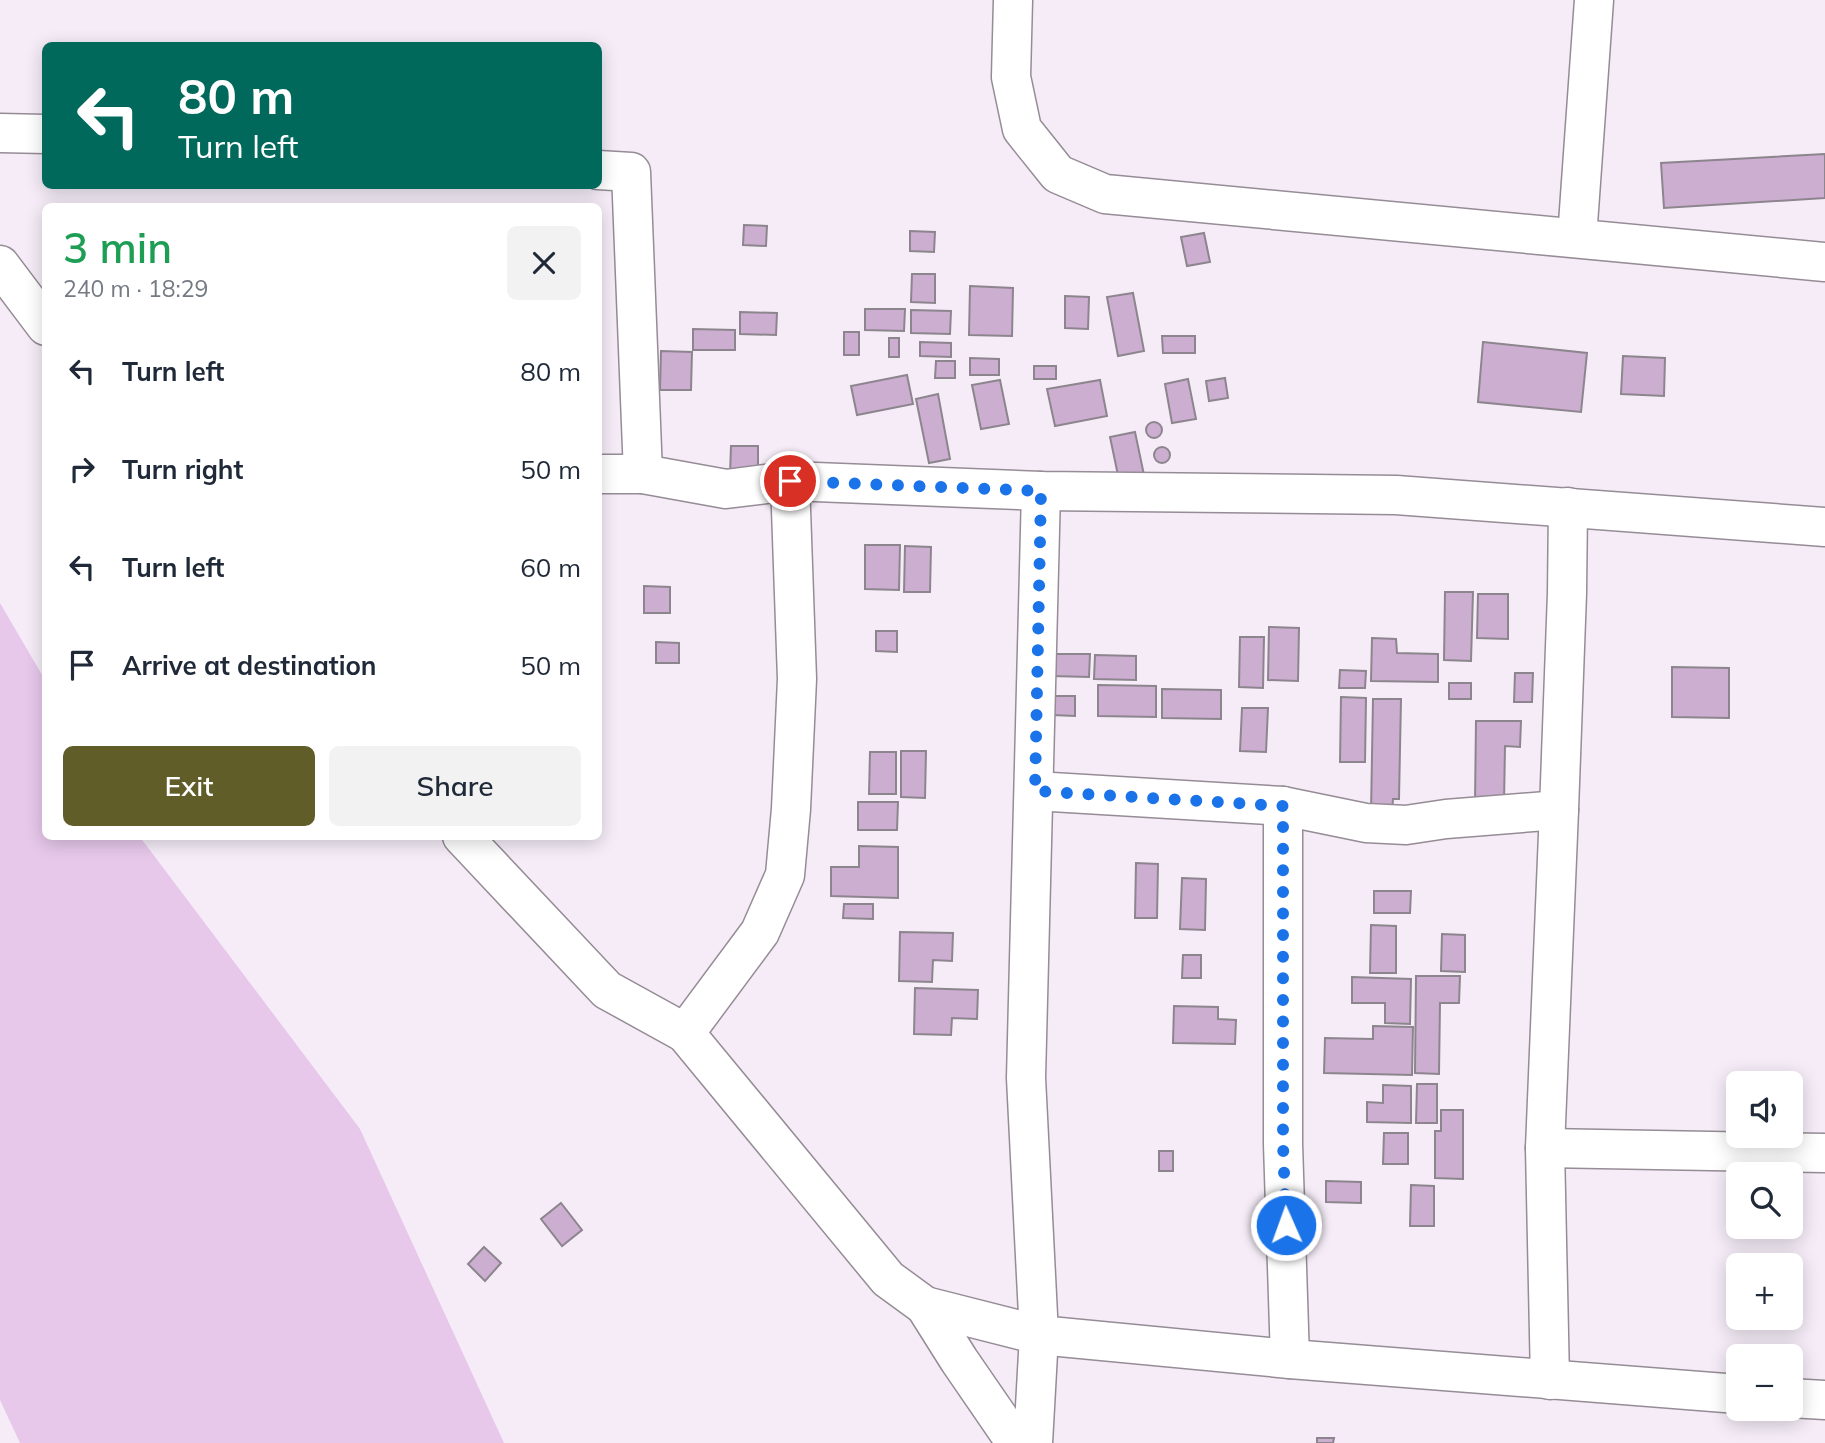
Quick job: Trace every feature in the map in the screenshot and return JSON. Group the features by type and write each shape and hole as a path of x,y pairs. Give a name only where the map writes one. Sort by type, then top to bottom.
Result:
{"street":[{"path":"1013,0 1011,77 1022,129 1058,174 1105,194 1825,261"},
{"path":"1577,238 1594,0"},
{"path":"0,133 42,134"},
{"path":"602,170 631,172 643,474"},
{"path":"0,265 42,321"},
{"path":"602,474 643,474 726,489 790,481 1041,491 1396,495 1825,527"},
{"path":"684,1033 760,932 785,875 797,679 790,481"},
{"path":"1033,1443 1039,1335 1026,1078 1041,491"},
{"path":"1550,1380 1545,1148 1568,507"},
{"path":"1035,791 1283,806 1366,823 1406,825 1559,810"},
{"path":"1283,806 1283,1144 1290,1359"},
{"path":"466,840 607,990 684,1033 888,1279 925,1306 1016,1443"},
{"path":"1545,1148 1825,1153"},
{"path":"925,1306 1039,1335 1290,1359 1726,1393"},
{"path":"1803,1399 1825,1400"}],"shaded area":[{"path":"0,603 42,675 42,840 142,840 360,1129 504,1443 20,1443 0,1400"}],"building":[{"path":"1825,154 1825,198 1664,208 1661,163"},
{"path":"744,225 767,226 766,246 743,245"},
{"path":"910,231 935,232 934,252 910,251"},
{"path":"1204,233 1210,262 1187,266 1181,237"},
{"path":"912,274 935,274 935,303 911,302"},
{"path":"970,286 1013,288 1012,336 969,335"},
{"path":"1133,293 1144,351 1118,356 1107,297"},
{"path":"1065,296 1089,297 1088,329 1065,328"},
{"path":"865,309 905,309 904,331 865,330"},
{"path":"911,310 951,311 950,334 911,333"},
{"path":"740,312 777,313 776,335 740,334"},
{"path":"693,329 735,330 735,350 693,350"},
{"path":"844,332 859,332 859,355 844,355"},
{"path":"1162,336 1195,336 1195,353 1163,353"},
{"path":"889,338 899,338 899,357 889,357"},
{"path":"920,342 951,343 951,357 920,356"},
{"path":"1483,342 1587,353 1581,412 1478,402"},
{"path":"661,351 692,352 691,390 660,390"},
{"path":"1623,356 1665,358 1664,396 1621,394"},
{"path":"970,358 999,359 999,375 970,375"},
{"path":"936,361 955,361 955,378 935,378"},
{"path":"1034,366 1056,366 1056,379 1034,379"},
{"path":"907,375 913,404 857,415 851,386"},
{"path":"1225,378 1228,398 1209,401 1206,381"},
{"path":"1188,379 1196,419 1172,423 1165,384"},
{"path":"1000,380 1009,424 981,429 972,385"},
{"path":"1100,380 1107,416 1055,426 1047,389"},
{"path":"938,394 950,459 929,463 916,399"},
{"path":"1151,422 1157,422 1162,430 1160,436 1151,438 1146,433 1146,427"},
{"path":"1135,432 1144,475 1119,480 1110,437"},
{"path":"731,446 758,446 758,475 730,475"},
{"path":"1159,447 1165,447 1170,455 1168,461 1159,463 1154,458 1154,452"},
{"path":"865,545 900,545 899,590 865,589"},
{"path":"905,546 931,547 930,592 904,592"},
{"path":"644,586 670,587 670,613 644,613"},
{"path":"1445,592 1473,592 1471,661 1444,660"},
{"path":"1478,594 1508,594 1508,639 1477,638"},
{"path":"1269,627 1299,628 1298,681 1268,680"},
{"path":"876,631 897,631 897,652 876,651"},
{"path":"1240,637 1264,637 1263,688 1239,687"},
{"path":"1372,638 1396,639 1397,653 1438,654 1438,682 1371,681"},
{"path":"656,642 679,643 679,663 656,663"},
{"path":"1051,654 1090,654 1089,677 1051,676"},
{"path":"1095,655 1136,656 1136,680 1094,679"},
{"path":"1672,667 1729,668 1729,718 1672,717"},
{"path":"1340,670 1366,671 1365,688 1339,688"},
{"path":"1515,673 1533,673 1532,702 1514,702"},
{"path":"1449,683 1471,683 1471,699 1449,699"},
{"path":"1098,685 1156,686 1156,717 1098,716"},
{"path":"1162,689 1221,690 1221,719 1162,718"},
{"path":"1052,696 1075,696 1075,716 1052,715"},
{"path":"1341,697 1366,698 1365,762 1340,762"},
{"path":"1373,699 1401,699 1399,799 1393,799 1392,813 1371,813"},
{"path":"1242,708 1268,708 1266,752 1240,751"},
{"path":"1476,721 1521,721 1520,747 1505,746 1504,803 1475,802"},
{"path":"901,751 926,751 925,798 901,797"},
{"path":"870,752 896,752 896,794 869,794"},
{"path":"858,802 898,802 897,830 858,830"},
{"path":"859,846 898,847 898,898 831,896 831,867 859,867"},
{"path":"1136,863 1158,864 1157,918 1135,918"},
{"path":"1182,878 1206,879 1205,930 1180,929"},
{"path":"1374,891 1411,891 1410,913 1374,913"},
{"path":"844,904 873,904 873,919 843,918"},
{"path":"1371,925 1396,926 1396,973 1370,973"},
{"path":"900,932 953,933 952,961 933,960 932,982 899,981"},
{"path":"1442,934 1465,935 1465,972 1441,971"},
{"path":"1183,955 1201,955 1201,978 1182,978"},
{"path":"1416,976 1460,976 1459,1003 1440,1003 1439,1074 1415,1073"},
{"path":"1352,977 1411,979 1410,1024 1385,1023 1385,1003 1352,1003"},
{"path":"915,988 978,990 977,1019 952,1018 951,1035 914,1034"},
{"path":"1174,1006 1218,1007 1218,1019 1236,1020 1235,1044 1173,1043"},
{"path":"1373,1026 1413,1027 1412,1075 1324,1073 1325,1038 1373,1039"},
{"path":"1417,1084 1437,1084 1437,1123 1416,1123"},
{"path":"1383,1085 1411,1086 1411,1123 1367,1122 1367,1102 1383,1103"},
{"path":"1441,1110 1463,1110 1463,1179 1435,1178 1435,1131 1441,1131"},
{"path":"1384,1133 1408,1133 1408,1164 1383,1164"},
{"path":"1159,1151 1173,1151 1173,1171 1159,1171"},
{"path":"1326,1181 1361,1182 1361,1203 1326,1202"},
{"path":"1411,1185 1434,1186 1434,1226 1410,1226"},
{"path":"561,1203 582,1230 562,1246 541,1219"},
{"path":"484,1247 501,1263 485,1281 468,1264"},
{"path":"1317,1438 1334,1438 1333,1443 1317,1443"}],"route":[{"path":"790,481 1041,491 1035,791 1283,806 1283,1144 1286,1225"}]}
